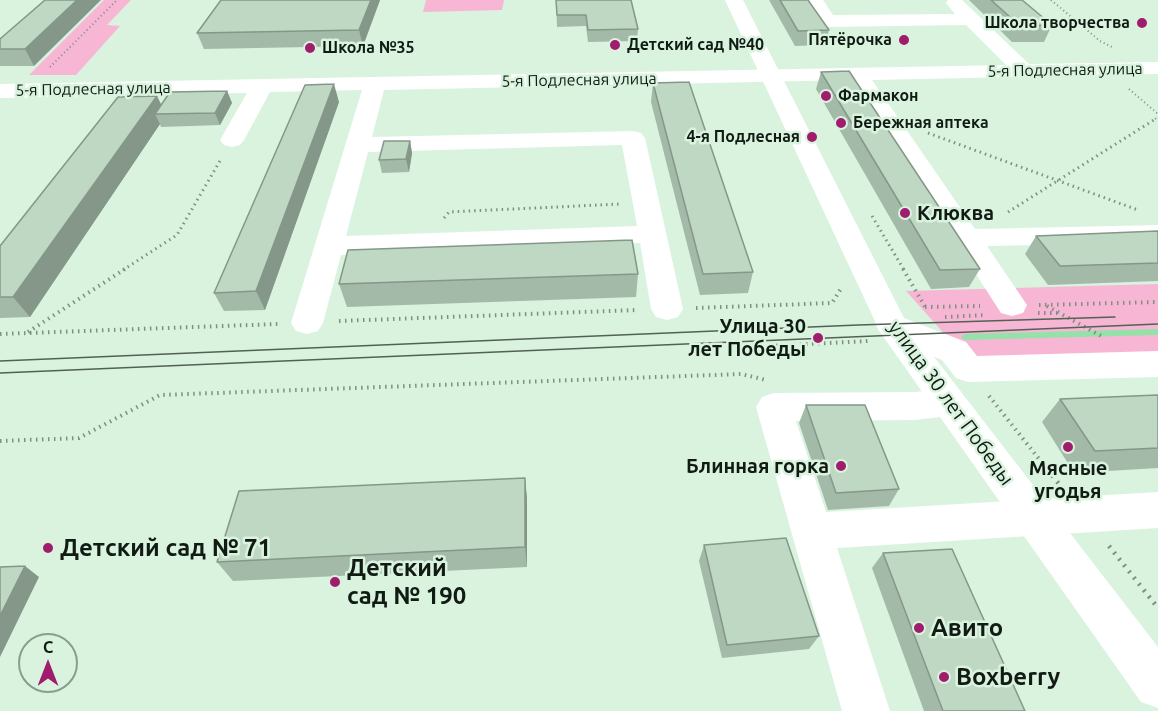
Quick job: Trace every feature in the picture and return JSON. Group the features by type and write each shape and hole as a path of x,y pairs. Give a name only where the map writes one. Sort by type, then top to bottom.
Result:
{"street":[{"name":"улица 30 лет Победы","path":"734,0 771,76 880,332 949,402 1158,685"},
{"path":"814,0 828,21 970,19"},
{"path":"952,0 1024,71"},
{"name":"5-я Подлесная улица","path":"0,91 1158,68"},
{"path":"857,74 1012,305"},
{"path":"307,322 375,84"},
{"path":"232,140 262,86"},
{"path":"359,145 633,138 650,234 667,309"},
{"path":"967,238 1152,224"},
{"path":"329,246 650,234"},
{"path":"880,332 909,334 954,351 968,369 1158,364"},
{"path":"866,711 774,407 915,406 949,402"},
{"path":"812,531 1158,510"}],"path":[{"path":"27,90 117,0"},
{"path":"1051,0 1100,41 1116,48"},
{"path":"967,238 1158,117"},
{"path":"888,119 1058,181 1152,224"},
{"path":"691,136 772,133"},
{"path":"27,333 177,235 232,140"},
{"path":"419,243 449,212 644,202"},
{"path":"0,334 832,303 842,287"},
{"path":"1044,304 1114,343"},
{"path":"770,346 880,332"},
{"path":"0,441 79,438 160,395 741,374 773,381"}],"shaded area":[{"path":"104,0 131,0 107,25 120,26 76,75 29,75"},
{"path":"426,0 504,0 502,10 423,12"},
{"path":"1158,284 1158,373 984,378 906,291"}],"building":[{"path":"45,0 77,0 25,49 0,49 0,39"},
{"path":"221,0 371,0 359,30 197,33"},
{"path":"556,0 631,0 638,29 588,30 586,15 557,15"},
{"path":"780,0 808,0 829,30 798,31"},
{"path":"991,0 1022,0 1052,25 1020,26"},
{"path":"849,71 980,269 940,270 821,72"},
{"path":"689,82 753,272 703,274 653,83"},
{"path":"334,84 256,291 214,293 305,85"},
{"path":"227,91 215,113 155,114 170,92"},
{"path":"157,96 13,297 0,297 0,246 118,97"},
{"path":"384,141 410,141 406,159 379,160"},
{"path":"1158,231 1158,263 1060,266 1036,236"},
{"path":"632,240 638,274 339,284 348,250"},
{"path":"1158,395 1158,448 1095,451 1060,399"},
{"path":"806,405 865,405 899,489 836,493"},
{"path":"525,478 525,547 217,562 239,491"},
{"path":"786,538 819,636 727,645 704,545"},
{"path":"952,549 1025,711 943,711 883,553"},
{"path":"25,566 0,616 0,567"}],"waterway":[{"path":"965,337 1158,332"}],"tram line":[{"path":"0,361 858,325 1115,317"},
{"path":"0,373 1158,324"}],"place":[{"name":"Школа творчества","path":"1142,23"},
{"name":"Пятёрочка","path":"904,40"},
{"name":"Детский сад №40","path":"615,45"},
{"name":"Школа №35","path":"310,48"},
{"name":"Фармакон","path":"826,96"},
{"name":"Бережная аптека","path":"841,123"},
{"name":"4-я Подлесная","path":"812,137"},
{"name":"Клюква","path":"905,213"},
{"name":"Улица 30 лет Победы","path":"818,338"},
{"name":"Мясные угодья","path":"1068,447"},
{"name":"Блинная горка","path":"841,466"},
{"name":"Детский сад № 71","path":"48,548"},
{"name":"Детский сад № 190","path":"335,582"},
{"name":"Авито","path":"919,628"},
{"name":"Boxberry","path":"944,677"}]}
